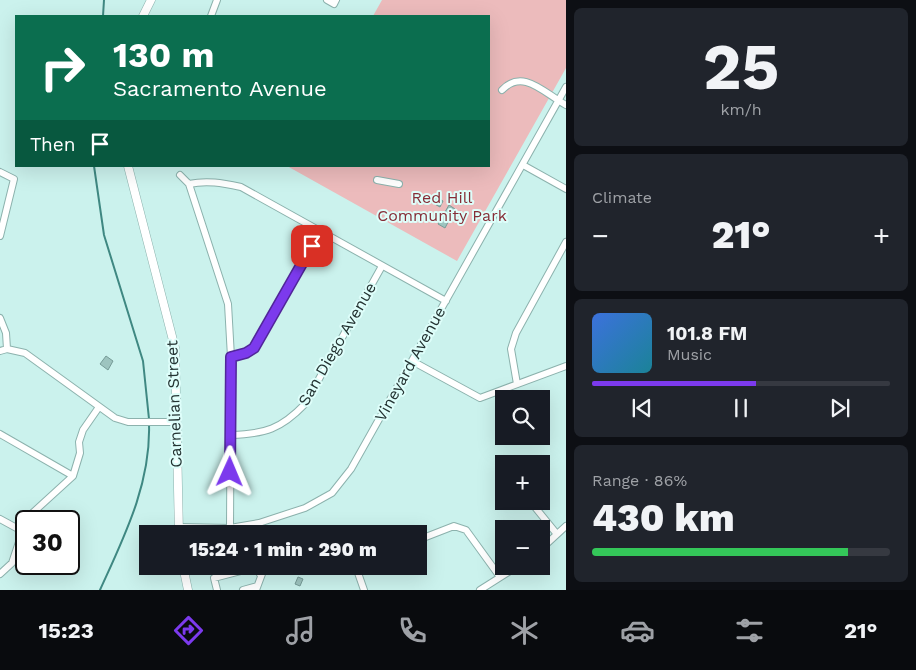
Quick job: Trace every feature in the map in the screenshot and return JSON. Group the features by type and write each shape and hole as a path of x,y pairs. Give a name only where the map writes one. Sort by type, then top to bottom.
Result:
{"main road":[{"path":"144,15 151,0"},
{"name":"Carnelian Street","path":"128,167 174,348 178,525"},
{"path":"185,575 188,590"}],"street":[{"path":"211,15 217,0"},
{"path":"327,0 335,2"},
{"path":"502,90 509,83 518,80 528,82 566,104"},
{"name":"Vineyard Avenue","path":"247,525 305,508 332,493 351,469 566,87"},
{"path":"523,165 566,189"},
{"path":"0,172 14,179 0,236"},
{"path":"180,175 189,184 228,304 231,357 230,525"},
{"path":"377,180 399,184"},
{"path":"189,184 202,181 241,187 446,301"},
{"path":"231,357 246,353 254,348 320,231"},
{"path":"517,384 511,350 516,332 566,242"},
{"name":"San Diego Avenue","path":"231,435 253,434 272,430 290,420 304,404 382,266"},
{"path":"0,318 6,333 3,350 25,353 115,418 128,422 176,422"},
{"path":"412,361 480,398 566,366"},
{"path":"37,510 73,476 80,453 79,442 83,430 99,407"},
{"path":"0,434 73,476"},
{"path":"537,510 556,534"},
{"path":"0,519 15,527"},
{"path":"427,536 454,526 466,530 500,577"},
{"path":"550,540 566,526"},
{"path":"0,574 12,563 15,553"},
{"path":"217,590 214,578 256,567 261,576 256,588 243,590"},
{"path":"359,575 364,590"},
{"path":"480,590 503,575"}],"green space":[{"name":"Red Hill Community Park","path":"382,0 566,0 566,68 457,261 289,167 490,167 490,15 374,15"}],"building":[{"path":"433,195 443,201 440,207 429,201"},
{"path":"449,205 455,209 445,228 438,224"},
{"path":"106,356 113,361 108,370 100,364"},
{"path":"298,577 303,579 300,586 295,584"}],"waterway":[{"path":"103,15 104,0"},
{"path":"94,167 104,235 143,361 149,419"},
{"path":"100,590 127,530 141,489 146,468 149,424"}],"route":[{"path":"230,472 231,357 246,353 254,348 312,246"}]}
